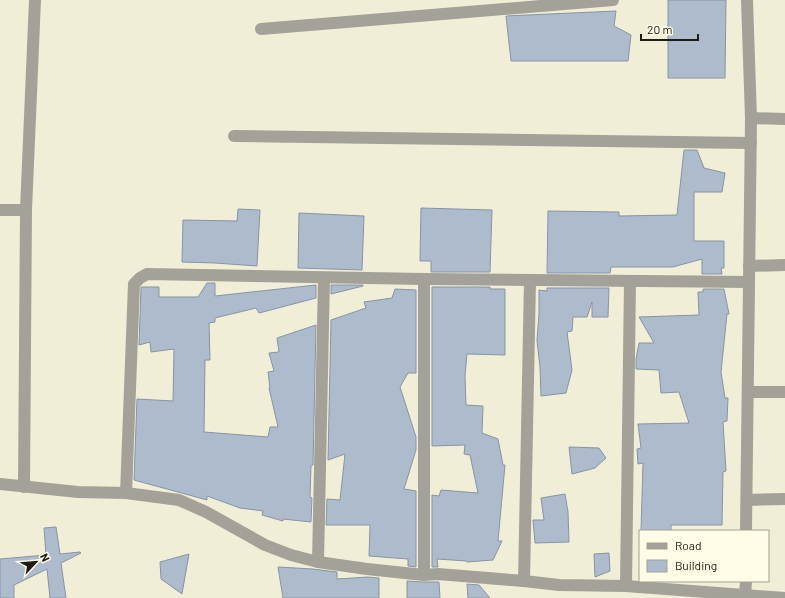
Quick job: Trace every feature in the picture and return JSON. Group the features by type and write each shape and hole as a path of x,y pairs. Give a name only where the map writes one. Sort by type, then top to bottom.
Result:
{"street":[{"path":"24,487 26,210 35,0"},
{"path":"261,29 613,0"},
{"path":"746,530 751,143 747,0"},
{"path":"751,118 785,119"},
{"path":"234,136 751,143"},
{"path":"0,210 26,210"},
{"path":"749,266 785,265"},
{"path":"126,493 134,284 146,274 324,278 749,282"},
{"path":"318,562 324,278"},
{"path":"424,279 424,575"},
{"path":"524,581 530,280"},
{"path":"626,586 630,281"},
{"path":"748,392 785,392"},
{"path":"0,484 78,492 126,493 179,500 206,512 265,545 291,555 318,562 424,575 438,574 559,585 626,586 645,593 745,595 785,598"},
{"path":"747,500 785,499"},
{"path":"745,595 746,582"}],"building":[{"path":"668,0 726,0 725,78 668,78"},
{"path":"616,11 614,26 631,35 628,61 511,61 506,16"},
{"path":"684,150 697,150 704,168 725,173 722,192 694,192 694,241 724,241 724,268 721,268 722,274 702,274 702,259 673,267 611,267 610,273 547,273 548,211 619,212 619,216 677,215"},
{"path":"421,208 492,210 490,272 431,272 431,261 420,261"},
{"path":"238,209 260,210 257,266 182,262 183,220 237,221"},
{"path":"299,213 364,216 362,270 298,268"},
{"path":"207,283 215,283 215,296 316,285 316,298 259,313 256,308 215,318 215,322 209,323 210,360 205,360 204,432 268,437 270,427 278,427 269,388 268,372 274,371 269,353 279,352 277,338 316,325 313,465 311,466 310,497 312,498 311,522 283,519 283,521 262,515 263,511 240,508 207,496 207,500 134,480 137,399 173,401 174,349 151,352 150,342 139,345 141,287 159,287 159,297 198,297"},
{"path":"331,285 363,285 363,286 331,294"},
{"path":"432,287 490,287 490,289 505,289 505,355 467,354 465,376 466,405 483,406 482,433 498,439 503,465 505,465 498,541 502,541 493,560 467,562 437,559 438,567 432,567 432,495 439,496 441,490 478,493 470,455 464,454 465,445 432,446"},
{"path":"547,288 609,288 608,317 592,317 592,302 587,317 573,317 572,331 567,332 572,370 566,393 541,396 537,341 539,290 547,291"},
{"path":"395,289 416,290 416,373 408,373 400,387 416,437 416,450 404,489 416,491 416,567 408,566 408,559 369,556 370,525 326,525 327,499 340,500 345,454 328,460 331,320 366,308 364,302 392,298"},
{"path":"703,289 724,289 729,314 727,314 721,372 725,398 728,398 727,421 723,422 726,471 723,472 722,525 671,525 671,530 641,530 643,463 638,464 637,449 641,448 638,424 689,423 679,392 661,393 659,370 636,369 639,343 654,343 639,317 699,315 698,292 703,292"},
{"path":"569,447 599,448 606,458 595,468 572,474"},
{"path":"565,494 568,512 569,542 535,543 533,520 544,520 541,498"},
{"path":"56,527 60,554 81,553 61,563 66,598 50,598 47,569 14,585 14,598 0,598 0,559 46,555 44,528"},
{"path":"609,553 610,571 595,577 594,554"},
{"path":"189,554 182,594 161,579 160,562"},
{"path":"278,567 337,572 337,579 367,577 379,578 379,598 283,598"},
{"path":"407,581 439,582 440,598 407,598"},
{"path":"467,584 479,585 490,598 468,598"}]}
